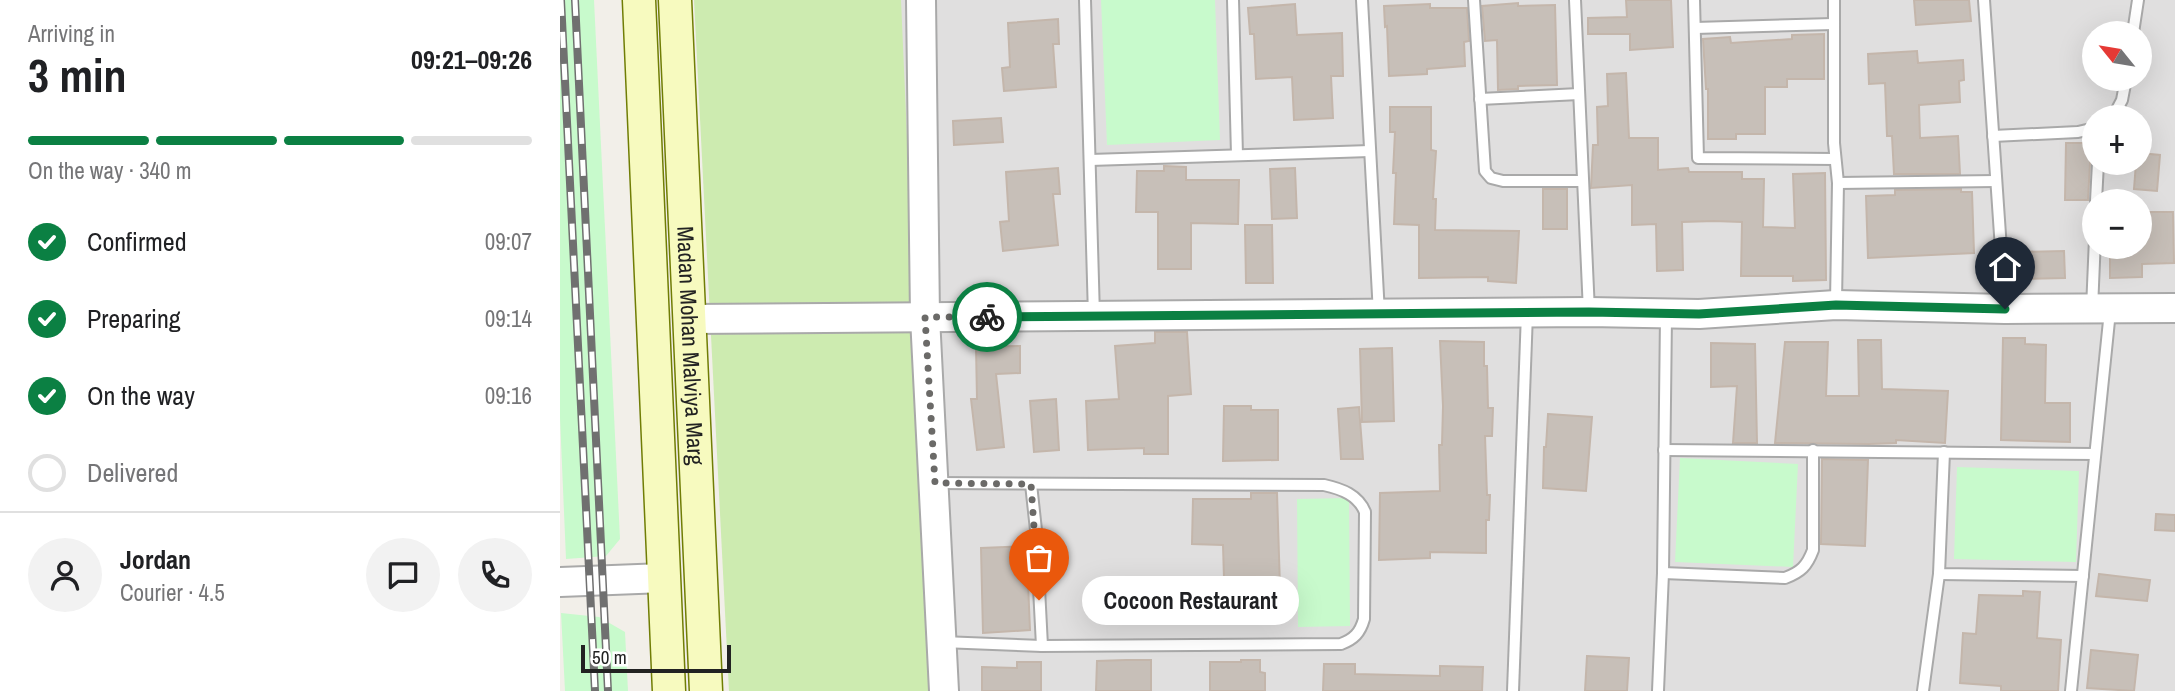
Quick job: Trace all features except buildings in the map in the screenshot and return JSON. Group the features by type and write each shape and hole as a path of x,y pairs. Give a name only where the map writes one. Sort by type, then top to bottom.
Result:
{"main road":[{"name":"Madan Mohan Malviya Marg","path":"639,0 669,691"},
{"name":"Madan Mohan Malviya Marg","path":"675,0 706,691"}],"street":[{"path":"921,0 925,317 944,691"},
{"path":"689,319 1589,312 1666,314 1836,305 2005,309 2175,308"},
{"path":"562,582 664,578"}],"lane":[{"path":"1085,0 1094,316"},
{"path":"1233,0 1237,155"},
{"path":"1362,0 1379,314"},
{"path":"1474,0 1485,171 1491,178 1503,181 1583,181"},
{"path":"1575,0 1589,312"},
{"path":"1694,0 1698,158 1835,159"},
{"path":"1834,0 1835,159 1838,183 1836,305"},
{"path":"1984,0 2005,309"},
{"path":"2135,21 2138,0"},
{"path":"1695,28 1833,24"},
{"path":"1480,99 1579,94"},
{"path":"1993,136 2082,131"},
{"path":"1090,160 1370,150"},
{"path":"1838,183 1996,181"},
{"path":"2071,691 2095,454 2101,308 2097,259"},
{"path":"1513,691 1527,313"},
{"path":"1658,691 1663,573 1666,314"},
{"path":"1664,450 2095,454"},
{"path":"1663,573 1785,578 1798,573 1808,564 1813,551 1814,450"},
{"path":"1923,691 1939,574 1944,452"},
{"path":"935,483 1324,485 1350,493 1362,503 1365,512 1364,619 1361,630 1353,639 1340,644 1042,646 940,642"},
{"path":"1031,484 1042,646"},
{"path":"1939,574 2083,576"}],"shaded area":[{"path":"788,0 2175,0 2175,691 807,691"}],"green space":[{"path":"560,0 594,0 620,539 606,556 566,559 560,418"},
{"path":"694,0 901,0 931,691 729,691"},
{"path":"1101,0 1215,0 1220,140 1107,145"},
{"path":"1680,458 1798,464 1793,567 1675,562"},
{"path":"1957,467 2079,471 2076,562 1954,559"},
{"path":"1349,498 1350,626 1298,627 1297,499"},
{"path":"561,613 599,617 625,632 628,691 565,691"}],"railway":[{"path":"561,0 595,691"},
{"path":"575,0 608,691"}],"way so far":[{"path":"987,317 925,317 935,483 1031,484 1039,600"}],"place":[{"name":"Cocoon Restaurant","path":"1039,600"}],"route":[{"path":"987,317 1589,312 1699,314 1836,305 2005,309"}]}
